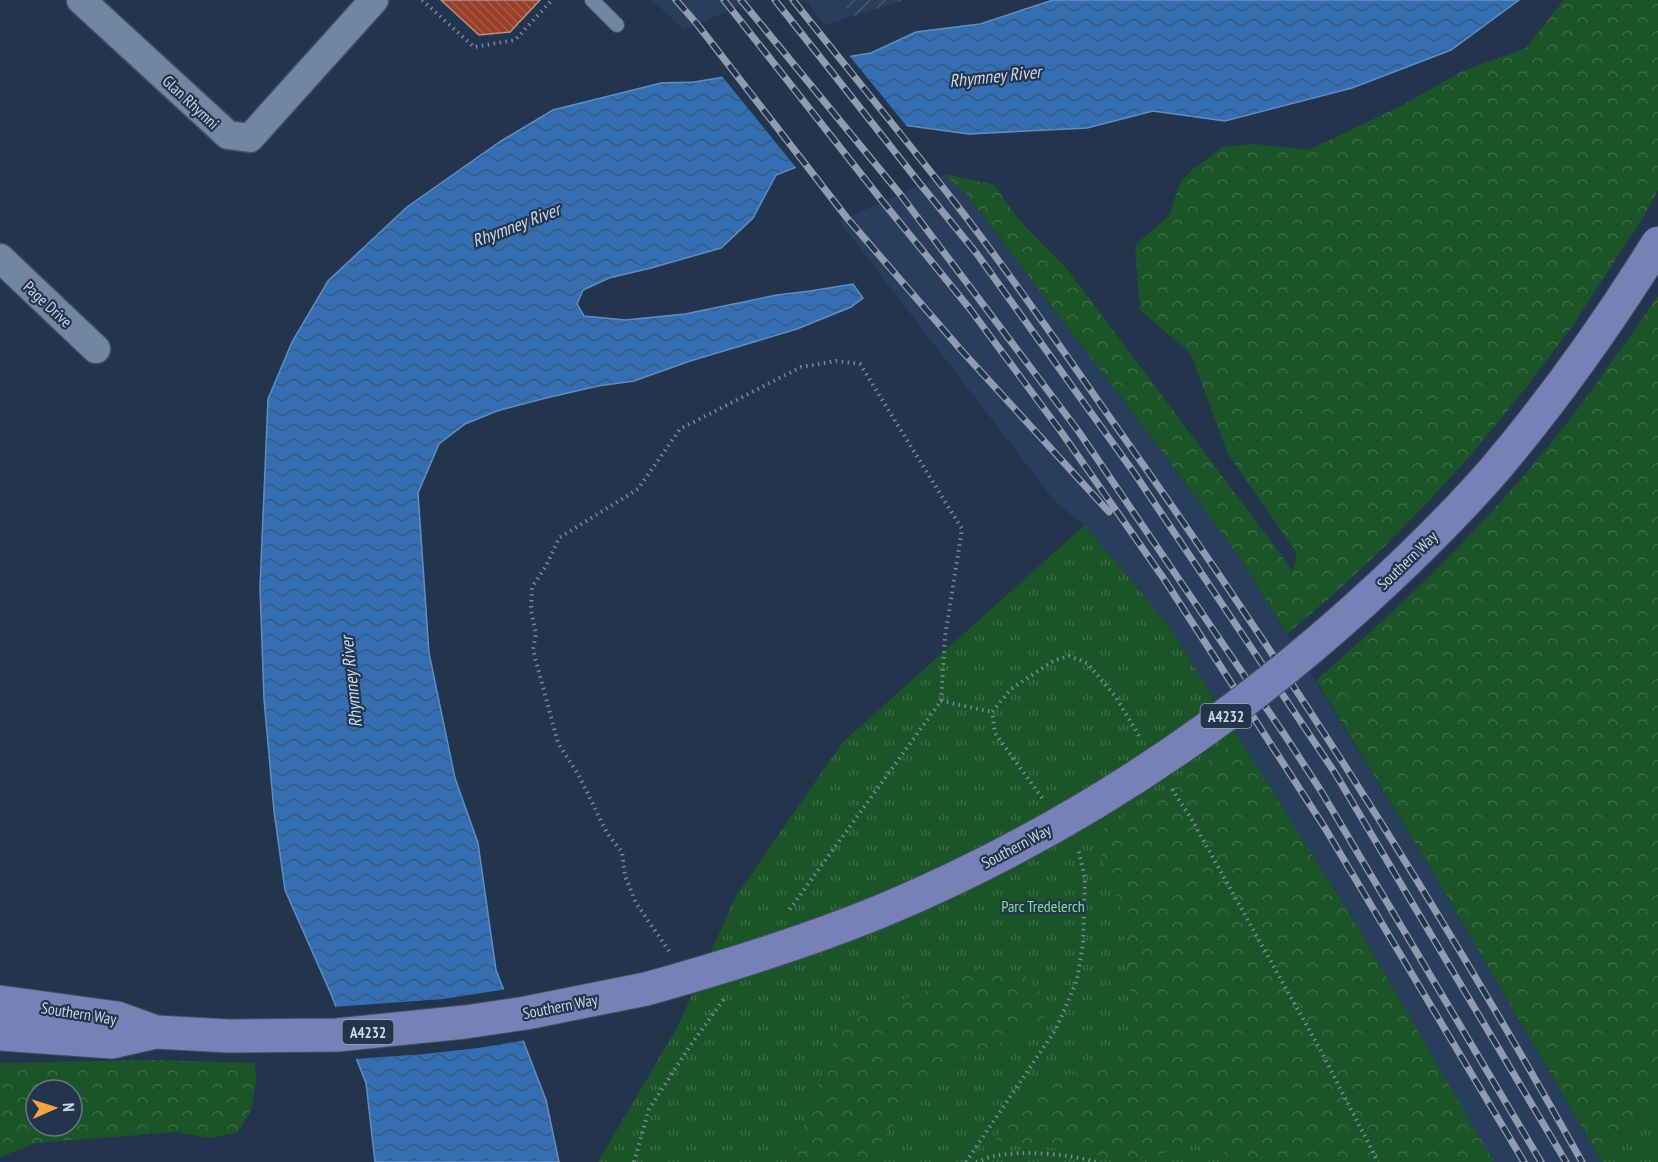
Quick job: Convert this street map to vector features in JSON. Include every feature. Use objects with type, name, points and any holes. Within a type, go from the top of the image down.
[{"type":"main road","name":"Southern Way","points":[[0,1034],[112,1042],[156,1032],[229,1036],[337,1035],[465,1022],[526,1013],[646,989],[771,952],[879,912],[991,860],[1136,778],[1211,727],[1321,640],[1407,562],[1492,471],[1530,426],[1604,327],[1658,243]]},
{"type":"main road","name":"Southern Way","points":[[0,1002],[117,1018],[156,1032]]},
{"type":"street","name":"Glan Rhymni","points":[[81,0],[228,135],[250,138],[374,0]]},
{"type":"street","name":"Page Drive","points":[[0,258],[96,349]]},
{"type":"lane","points":[[592,0],[617,25]]},
{"type":"path","points":[[422,0],[474,47],[515,40],[552,0]]},
{"type":"path","points":[[671,954],[636,903],[625,876],[622,852],[608,833],[578,774],[558,743],[532,650],[536,634],[531,610],[532,587],[546,566],[559,538],[638,489],[680,429],[801,367],[836,361],[860,364],[962,530],[945,637],[941,702],[992,712]]},
{"type":"path","points":[[1043,800],[995,733],[992,712],[1011,689],[1053,662],[1069,656],[1086,663],[1114,696],[1144,744]]},
{"type":"path","points":[[1168,782],[1192,820],[1322,1053],[1378,1162]]},
{"type":"path","points":[[966,1162],[1056,1029],[1077,980],[1083,944],[1085,889],[1085,878],[1078,848]]},
{"type":"path","points":[[716,992],[724,998]]},
{"type":"path","points":[[976,1162],[995,1156],[1019,1153],[1044,1154],[1096,1162]]},
{"type":"shaded area","points":[[652,0],[754,0],[684,30]]},
{"type":"shaded area","points":[[805,0],[840,0],[853,16],[825,25]]},
{"type":"shaded area","points":[[840,0],[904,0],[853,16]]},
{"type":"shaded area","points":[[946,174],[955,186],[964,191],[1149,434],[1240,558],[1441,886],[1602,1162],[1494,1162],[1355,923],[1168,625],[1085,525],[1057,504],[839,221]]},
{"type":"green space","points":[[1564,0],[1658,0],[1658,190],[1642,219],[1571,328],[1470,456],[1382,549],[1287,634],[1240,558],[1149,434],[964,191],[955,186],[946,174],[994,185],[1020,221],[1068,270],[1293,571],[1297,553],[1228,454],[1191,354],[1140,310],[1135,245],[1169,216],[1180,183],[1192,170],[1223,147],[1255,144],[1309,150],[1403,105],[1461,72],[1526,48]]},
{"type":"green space","points":[[1658,296],[1658,1097],[1598,1155],[1441,886],[1316,680],[1417,588],[1512,489],[1570,419]]},
{"type":"green space","name":"Parc Tredelerch","points":[[1085,525],[1168,625],[1355,923],[1494,1162],[598,1162],[678,1026],[736,896],[843,742]]},
{"type":"green space","points":[[1240,740],[1355,923],[1494,1162],[1229,1162],[1230,1159],[1218,1147],[1191,1144],[1141,1162],[1125,1162],[1090,1153],[1047,1147],[1006,1145],[996,1138],[1024,1090],[1059,1077],[1114,1065],[1136,1031],[1119,900],[1094,834],[1138,808]]},
{"type":"green space","points":[[980,969],[1022,973],[1044,997],[1044,1018],[1013,1039],[971,1054],[916,1094],[881,1141],[873,1162],[791,1162],[840,1024]]},
{"type":"green space","points":[[156,1060],[255,1063],[256,1082],[251,1110],[238,1132],[211,1138],[176,1132],[36,1143],[0,1157],[0,1063]]},
{"type":"green space","points":[[1658,1097],[1658,1162],[1602,1162],[1598,1155]]},
{"type":"water","name":"Rhymney River","points":[[1053,0],[1519,0],[1451,50],[1352,88],[1225,121],[1153,111],[1087,128],[969,134],[903,125],[776,175],[753,218],[721,248],[609,278],[583,290],[577,304],[584,316],[625,320],[685,314],[777,295],[853,284],[863,298],[851,307],[797,329],[690,361],[634,381],[598,386],[497,411],[465,424],[439,444],[418,493],[429,653],[455,778],[478,843],[496,970],[546,1100],[559,1162],[375,1162],[366,1083],[331,994],[285,890],[274,811],[264,699],[260,587],[268,399],[292,342],[328,281],[407,207],[501,141],[553,110],[661,83],[694,82],[871,53],[916,32],[980,24]]},
{"type":"pier","points":[[848,54],[909,129],[904,128],[798,170],[721,75]]},
{"type":"pier","points":[[507,989],[526,1040],[424,1054],[354,1059],[333,1007],[444,999]]},
{"type":"building","points":[[441,0],[540,0],[510,32],[479,35]]},
{"type":"railway","points":[[676,0],[847,218],[961,350],[1109,512]]},
{"type":"railway","points":[[724,0],[970,309],[1062,433],[1164,579],[1325,828],[1524,1162]]},
{"type":"railway","points":[[741,0],[900,194],[1079,432],[1321,791],[1541,1162]]},
{"type":"railway","points":[[775,0],[977,254],[1135,474],[1335,773],[1566,1162]]},
{"type":"railway","points":[[793,0],[997,258],[1238,602],[1416,879],[1473,972],[1582,1162]]}]
